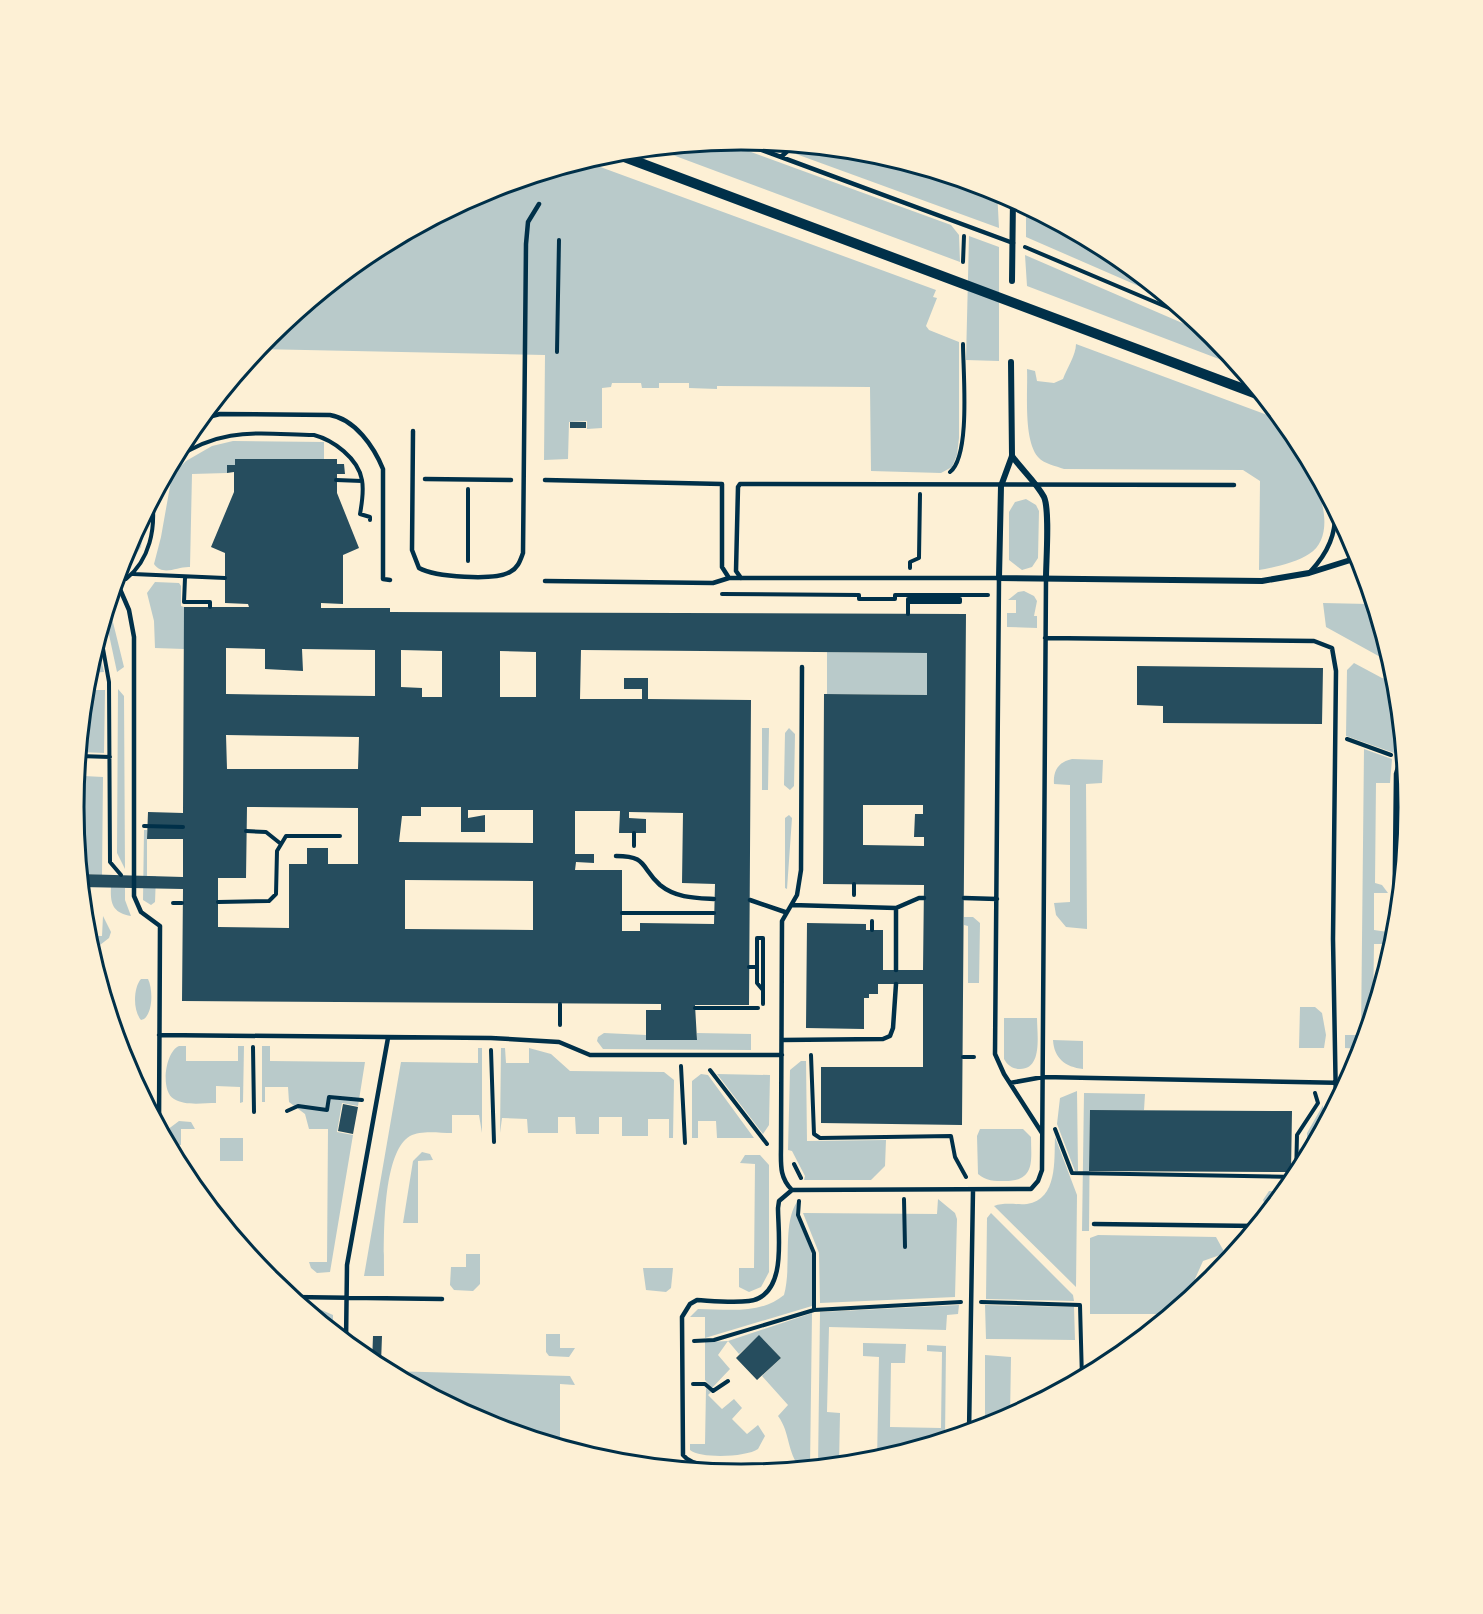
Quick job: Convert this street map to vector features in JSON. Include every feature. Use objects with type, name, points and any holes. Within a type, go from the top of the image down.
[{"type":"street","points":[[630,159],[1251,392]]},
{"type":"street","points":[[1011,281],[1013,209]]},
{"type":"street","points":[[1011,362],[1012,456],[1001,486],[999,578],[1262,581],[1309,573],[1351,561]]},
{"type":"street","points":[[1012,456],[1024,474],[1036,484],[1046,502],[1046,578]]},
{"type":"lane","points":[[763,150],[1013,243]]},
{"type":"lane","points":[[781,157],[787,151]]},
{"type":"lane","points":[[413,431],[412,550],[419,568],[439,575],[498,576],[509,573],[519,564],[523,553],[526,244],[528,222],[539,204]]},
{"type":"lane","points":[[214,416],[338,416],[353,426],[378,456],[384,479],[383,579],[390,580]]},
{"type":"lane","points":[[384,479],[390,479]]},
{"type":"lane","points":[[425,479],[511,480]]},
{"type":"lane","points":[[545,480],[722,484],[722,567],[729,578]]},
{"type":"lane","points":[[743,579],[736,572],[738,487],[740,484],[1234,485]]},
{"type":"lane","points":[[1309,573],[1319,562],[1332,539],[1334,522]]},
{"type":"lane","points":[[544,581],[713,583],[729,578],[999,578],[995,1054],[1010,1083],[1042,1133]]},
{"type":"lane","points":[[692,1462],[686,1459],[681,1450],[682,1317],[690,1304],[698,1300],[750,1301],[761,1297],[773,1283],[778,1258],[779,1201],[792,1190],[1031,1189],[1038,1181],[1042,1170],[1046,578]]},
{"type":"lane","points":[[121,591],[129,610],[134,637],[136,904],[141,912],[160,926],[159,1111]]},
{"type":"lane","points":[[1010,1083],[1043,1077],[1337,1083],[1333,939],[1336,660],[1332,648],[1324,643],[1045,638]]},
{"type":"lane","points":[[792,1190],[781,1174],[782,927],[785,912],[792,905],[799,886],[801,870],[802,667]]},
{"type":"lane","points":[[1395,878],[1396,774],[1398,771]]},
{"type":"lane","points":[[616,856],[634,856],[642,860],[660,884],[675,894],[686,898],[714,899]]},
{"type":"lane","points":[[792,905],[896,908],[924,898]]},
{"type":"lane","points":[[964,898],[997,899]]},
{"type":"lane","points":[[750,900],[785,912]]},
{"type":"lane","points":[[896,908],[896,970]]},
{"type":"lane","points":[[782,1040],[884,1039],[890,1036],[893,1028],[896,984]]},
{"type":"lane","points":[[159,1035],[491,1038],[559,1042],[590,1055],[782,1055]]},
{"type":"lane","points":[[346,1333],[347,1265],[388,1038]]},
{"type":"lane","points":[[969,1424],[973,1190]]},
{"type":"lane","points":[[1094,1224],[1248,1226]]},
{"type":"lane","points":[[304,1297],[442,1299]]},
{"type":"path","points":[[963,262],[964,224]]},
{"type":"path","points":[[557,352],[559,240]]},
{"type":"path","points":[[1013,243],[1170,308]]},
{"type":"path","points":[[948,474],[958,462],[962,445],[963,344]]},
{"type":"path","points":[[189,452],[218,436],[238,434],[314,435],[325,438],[345,453],[360,473],[362,481],[360,514],[370,517],[370,527]]},
{"type":"path","points":[[468,479],[468,561]]},
{"type":"path","points":[[336,480],[362,481]]},
{"type":"path","points":[[908,614],[910,562],[919,558],[922,486]]},
{"type":"path","points":[[126,577],[132,574],[146,553],[152,535],[152,516]]},
{"type":"path","points":[[132,574],[225,578]]},
{"type":"path","points":[[184,578],[184,602],[210,602],[210,607]]},
{"type":"path","points":[[719,594],[859,595],[859,599],[895,599],[895,595],[909,598],[960,602],[960,599],[909,598]]},
{"type":"path","points":[[909,598],[998,596]]},
{"type":"path","points":[[103,650],[109,682],[110,862]]},
{"type":"path","points":[[1335,735],[1397,757]]},
{"type":"path","points":[[86,756],[110,757]]},
{"type":"path","points":[[134,826],[183,827]]},
{"type":"path","points":[[246,831],[266,832],[281,844]]},
{"type":"path","points":[[634,833],[634,840]]},
{"type":"path","points":[[218,902],[268,901],[276,894],[277,850],[286,836],[340,836]]},
{"type":"path","points":[[854,884],[854,895]]},
{"type":"path","points":[[173,903],[183,903]]},
{"type":"path","points":[[622,913],[714,913]]},
{"type":"path","points":[[872,921],[872,930]]},
{"type":"path","points":[[695,1008],[760,1006],[763,990],[764,938],[757,938],[757,983],[763,990]]},
{"type":"path","points":[[749,967],[757,968]]},
{"type":"path","points":[[560,1004],[560,1025]]},
{"type":"path","points":[[491,1038],[494,1142]]},
{"type":"path","points":[[681,1055],[684,1143]]},
{"type":"path","points":[[811,1055],[814,1134],[820,1138],[951,1136],[956,1157],[973,1190]]},
{"type":"path","points":[[963,1057],[974,1057]]},
{"type":"path","points":[[710,1070],[767,1144]]},
{"type":"path","points":[[254,1073],[254,1112]]},
{"type":"path","points":[[1296,1159],[1297,1135],[1318,1103],[1315,1093]]},
{"type":"path","points":[[287,1111],[298,1106],[327,1110],[329,1096],[362,1100]]},
{"type":"path","points":[[1042,1112],[1054,1127],[1072,1173],[1285,1177]]},
{"type":"path","points":[[799,1190],[798,1215],[814,1253],[814,1310]]},
{"type":"path","points":[[904,1214],[905,1247]]},
{"type":"path","points":[[682,1341],[714,1340],[814,1310],[970,1302],[1080,1305],[1082,1369]]},
{"type":"path","points":[[682,1384],[705,1384],[713,1391],[728,1381]]},
{"type":"shaded area","points":[[746,150],[951,225],[959,235],[960,262],[669,154]]},
{"type":"shaded area","points":[[798,152],[827,155],[870,162],[953,184],[998,202],[999,228],[796,154]]},
{"type":"shaded area","points":[[597,166],[936,290],[933,297],[937,298],[926,326],[929,330],[959,342],[957,455],[952,467],[941,473],[871,471],[870,387],[717,386],[717,389],[689,388],[689,383],[659,383],[659,388],[642,388],[641,383],[612,383],[611,387],[602,388],[602,428],[587,429],[587,421],[569,422],[568,459],[544,460],[545,355],[270,349],[341,285],[376,260],[413,238],[451,217],[530,184]]},
{"type":"shaded area","points":[[1026,214],[1107,260],[1148,290],[1026,237]]},
{"type":"shaded area","points":[[969,236],[999,247],[999,361],[966,360]]},
{"type":"shaded area","points":[[1025,255],[1189,326],[1224,361],[1027,286]]},
{"type":"shaded area","points":[[1076,344],[1269,416],[1319,494],[1324,511],[1324,531],[1316,548],[1298,560],[1259,570],[1260,481],[1243,470],[1064,469],[1038,457],[1033,449],[1028,427],[1027,369],[1035,371],[1037,381],[1054,383],[1063,379]]},
{"type":"shaded area","points":[[233,441],[324,442],[324,459],[235,459],[235,465],[227,473],[192,474],[190,567],[162,570],[154,564],[171,480],[186,461],[212,446]]},
{"type":"shaded area","points":[[1026,499],[1036,505],[1039,511],[1038,558],[1032,567],[1022,570],[1009,560],[1009,512],[1015,502]]},
{"type":"shaded area","points":[[143,536],[141,547],[132,560]]},
{"type":"shaded area","points":[[155,582],[179,583],[181,586],[181,606],[184,607],[184,649],[155,648],[154,621],[147,593]]},
{"type":"shaded area","points":[[1024,591],[1034,596],[1037,601],[1034,616],[1037,616],[1037,628],[1007,627],[1007,613],[1016,613],[1016,600],[1008,600],[1018,592]]},
{"type":"shaded area","points":[[1323,603],[1367,604],[1381,658],[1326,627]]},
{"type":"shaded area","points":[[112,618],[124,667],[117,672],[108,630]]},
{"type":"shaded area","points":[[827,652],[927,653],[927,695],[827,694]]},
{"type":"shaded area","points":[[101,660],[104,672],[98,672]]},
{"type":"shaded area","points":[[1354,663],[1386,679],[1397,754],[1346,736],[1347,670]]},
{"type":"shaded area","points":[[118,689],[124,696],[125,869],[117,853]]},
{"type":"shaded area","points":[[95,690],[105,690],[104,753],[86,752]]},
{"type":"shaded area","points":[[762,728],[769,728],[768,790],[762,790]]},
{"type":"shaded area","points":[[789,728],[795,734],[794,786],[790,790],[784,785],[785,733]]},
{"type":"shaded area","points":[[1364,749],[1392,759],[1390,783],[1376,783],[1375,883],[1382,885],[1388,893],[1374,893],[1374,930],[1387,932],[1384,944],[1374,944],[1373,988],[1361,1026]]},
{"type":"shaded area","points":[[1072,759],[1103,760],[1102,783],[1086,784],[1087,929],[1066,927],[1056,915],[1054,903],[1070,902],[1070,785],[1054,784],[1054,779],[1060,765]]},
{"type":"shaded area","points":[[85,776],[103,777],[102,875],[88,874],[85,850]]},
{"type":"shaded area","points":[[789,815],[792,818],[787,889],[785,888],[785,818]]},
{"type":"shaded area","points":[[144,830],[147,830],[147,876],[156,876],[155,902],[151,905],[143,900]]},
{"type":"shaded area","points":[[111,887],[125,888],[125,900],[131,916],[116,910],[112,903]]},
{"type":"shaded area","points":[[103,916],[111,932],[109,938],[99,946],[97,936],[102,936]]},
{"type":"shaded area","points":[[964,917],[973,917],[980,923],[979,983],[968,983],[968,926],[964,925]]},
{"type":"shaded area","points":[[141,979],[148,979],[150,983],[151,1006],[147,1016],[141,1020],[136,1011],[135,1000],[136,988]]},
{"type":"shaded area","points":[[1300,1007],[1315,1007],[1322,1013],[1326,1035],[1324,1048],[1299,1048]]},
{"type":"shaded area","points":[[1004,1018],[1037,1018],[1037,1050],[1032,1063],[1027,1067],[1013,1068],[1004,1059]]},
{"type":"shaded area","points":[[604,1033],[646,1035],[647,1040],[697,1040],[697,1033],[751,1034],[751,1050],[603,1049],[597,1041],[598,1037]]},
{"type":"shaded area","points":[[1345,1035],[1358,1035],[1353,1048],[1345,1048]]},
{"type":"shaded area","points":[[1053,1040],[1083,1041],[1083,1069],[1066,1064],[1058,1057]]},
{"type":"shaded area","points":[[179,1046],[186,1046],[186,1061],[238,1061],[238,1046],[244,1046],[243,1102],[240,1103],[240,1087],[216,1086],[216,1103],[189,1103],[174,1099],[167,1088],[166,1072],[170,1056]]},
{"type":"shaded area","points":[[262,1046],[270,1046],[270,1061],[365,1062],[358,1106],[342,1103],[337,1132],[353,1135],[330,1272],[317,1273],[311,1268],[309,1262],[327,1262],[328,1129],[309,1129],[305,1114],[289,1102],[288,1087],[265,1087],[265,1102],[262,1102]]},
{"type":"shaded area","points":[[478,1048],[482,1048],[482,1133],[479,1115],[452,1115],[452,1133],[414,1134],[401,1146],[389,1179],[386,1200],[384,1276],[364,1276],[401,1062],[478,1063]]},
{"type":"shaded area","points":[[501,1048],[505,1048],[506,1063],[529,1063],[529,1048],[551,1054],[570,1071],[664,1072],[674,1080],[673,1138],[669,1138],[669,1119],[648,1119],[648,1136],[622,1136],[622,1117],[599,1117],[599,1134],[576,1134],[575,1117],[558,1117],[558,1133],[528,1133],[527,1119],[502,1118],[500,1133]]},
{"type":"shaded area","points":[[801,1061],[806,1061],[807,1141],[886,1140],[885,1166],[871,1180],[804,1180],[805,1176],[792,1151],[788,1150],[790,1070]]},
{"type":"shaded area","points":[[701,1074],[708,1075],[754,1138],[717,1138],[716,1121],[698,1121],[698,1138],[692,1138],[692,1081]]},
{"type":"shaded area","points":[[717,1074],[770,1075],[769,1125],[763,1134]]},
{"type":"shaded area","points":[[1077,1091],[1078,1171],[1075,1171],[1057,1124],[1060,1098]]},
{"type":"shaded area","points":[[1084,1093],[1145,1094],[1144,1110],[1090,1110],[1089,1231],[1082,1231]]},
{"type":"shaded area","points":[[1323,1105],[1323,1113],[1307,1142],[1307,1133]]},
{"type":"shaded area","points":[[179,1121],[191,1122],[195,1129],[181,1129],[181,1145],[178,1145],[168,1129]]},
{"type":"shaded area","points":[[980,1129],[1023,1129],[1031,1137],[1031,1161],[1027,1173],[1015,1180],[1005,1181],[990,1180],[978,1174],[977,1136]]},
{"type":"shaded area","points":[[1055,1137],[1077,1195],[1076,1287],[994,1206],[1027,1204],[1037,1201],[1044,1195],[1049,1187],[1054,1167]]},
{"type":"shaded area","points":[[220,1138],[243,1138],[243,1161],[220,1161]]},
{"type":"shaded area","points":[[422,1152],[430,1154],[433,1160],[418,1161],[418,1223],[403,1223],[413,1161]]},
{"type":"shaded area","points":[[745,1155],[760,1155],[769,1165],[769,1272],[761,1287],[749,1292],[739,1287],[739,1268],[754,1268],[755,1164],[740,1163]]},
{"type":"shaded area","points":[[1269,1191],[1274,1191],[1265,1204],[1263,1200]]},
{"type":"shaded area","points":[[938,1199],[955,1213],[957,1219],[955,1297],[820,1303],[819,1253],[803,1213],[937,1214]]},
{"type":"shaded area","points":[[797,1202],[796,1214],[812,1253],[812,1306],[705,1338],[705,1317],[690,1317],[698,1309],[754,1308],[765,1306],[784,1295],[788,1234],[792,1211]]},
{"type":"shaded area","points":[[991,1213],[1073,1295],[1074,1301],[986,1299],[987,1218]]},
{"type":"shaded area","points":[[1098,1235],[1216,1237],[1225,1253],[1203,1261],[1196,1282],[1160,1314],[1090,1314],[1090,1238]]},
{"type":"shaded area","points":[[466,1254],[480,1254],[480,1284],[473,1291],[454,1290],[450,1285],[451,1267],[466,1267]]},
{"type":"shaded area","points":[[643,1268],[673,1268],[671,1288],[666,1292],[646,1290]]},
{"type":"shaded area","points":[[959,1305],[958,1314],[947,1315],[946,1330],[829,1327],[827,1412],[840,1413],[839,1457],[818,1460],[820,1312]]},
{"type":"shaded area","points":[[985,1305],[1074,1307],[1075,1340],[986,1339]]},
{"type":"shaded area","points":[[316,1308],[317,1308],[333,1315],[333,1322]]},
{"type":"shaded area","points":[[812,1313],[810,1461],[796,1462],[778,1416],[788,1405],[762,1376],[781,1358],[759,1336],[739,1354],[728,1341]]},
{"type":"shaded area","points":[[546,1334],[560,1334],[560,1348],[575,1348],[569,1357],[549,1356],[546,1352]]},
{"type":"shaded area","points":[[728,1341],[718,1355],[730,1369],[712,1388],[705,1380],[705,1342]]},
{"type":"shaded area","points":[[863,1343],[906,1344],[905,1363],[891,1363],[890,1427],[941,1428],[942,1352],[927,1351],[927,1345],[946,1346],[945,1432],[877,1450],[879,1357],[863,1356]]},
{"type":"shaded area","points":[[985,1355],[1011,1357],[1010,1407],[985,1417]]},
{"type":"shaded area","points":[[405,1372],[570,1376],[575,1385],[560,1384],[560,1439],[490,1414],[451,1397]]},
{"type":"shaded area","points":[[706,1388],[711,1392],[708,1395],[722,1409],[734,1399],[742,1408],[732,1419],[747,1434],[758,1425],[765,1436],[758,1449],[744,1454],[724,1456],[704,1455],[690,1450],[690,1444],[705,1444]]},
{"type":"building","points":[[570,422],[586,422],[586,428],[570,428]]},
{"type":"building","points":[[235,459],[337,459],[337,464],[344,464],[345,474],[337,474],[337,493],[359,548],[343,555],[343,604],[321,603],[321,608],[390,608],[390,612],[966,614],[962,1125],[821,1123],[821,1067],[923,1067],[923,984],[878,984],[878,994],[869,994],[869,998],[864,998],[864,1029],[806,1028],[807,923],[866,924],[866,930],[883,930],[883,970],[923,970],[924,885],[823,884],[824,694],[927,695],[927,653],[581,650],[580,699],[642,699],[642,689],[624,689],[624,678],[648,678],[648,699],[751,700],[749,1005],[695,1005],[697,1040],[646,1040],[646,1010],[661,1010],[661,1004],[182,1001],[183,889],[89,887],[88,874],[183,877],[183,839],[147,839],[148,812],[183,813],[184,607],[249,607],[248,604],[225,603],[225,553],[211,547],[234,492],[234,472],[227,473],[227,465],[235,465]],"holes":[[[226,648],[265,649],[265,669],[303,671],[302,649],[375,650],[375,696],[226,694]],[[401,650],[442,651],[442,697],[422,697],[422,688],[401,687]],[[500,651],[536,652],[536,697],[500,697]],[[226,735],[359,737],[358,769],[227,769]],[[863,805],[923,805],[923,814],[915,814],[914,837],[924,837],[924,846],[863,845]],[[247,807],[358,808],[358,864],[328,864],[328,848],[307,848],[307,864],[289,864],[289,928],[218,927],[218,878],[246,878]],[[421,807],[461,807],[461,832],[485,832],[485,815],[468,818],[468,810],[533,810],[533,843],[399,842],[402,816],[421,816]],[[575,811],[620,811],[619,833],[646,833],[646,819],[629,818],[629,812],[683,813],[682,883],[715,884],[714,924],[640,923],[640,931],[622,931],[622,870],[575,870],[576,862],[594,863],[594,854],[575,854]],[[405,880],[533,881],[533,930],[405,929]]]},
{"type":"building","points":[[1137,666],[1323,668],[1322,724],[1163,723],[1163,706],[1137,705]]},
{"type":"building","points":[[343,1104],[358,1107],[353,1134],[338,1131]]},
{"type":"building","points":[[1090,1110],[1292,1111],[1291,1167],[1288,1172],[1089,1171]]},
{"type":"building","points":[[759,1335],[781,1358],[757,1380],[736,1358]]},
{"type":"building","points":[[373,1336],[382,1336],[381,1357],[372,1351]]}]
